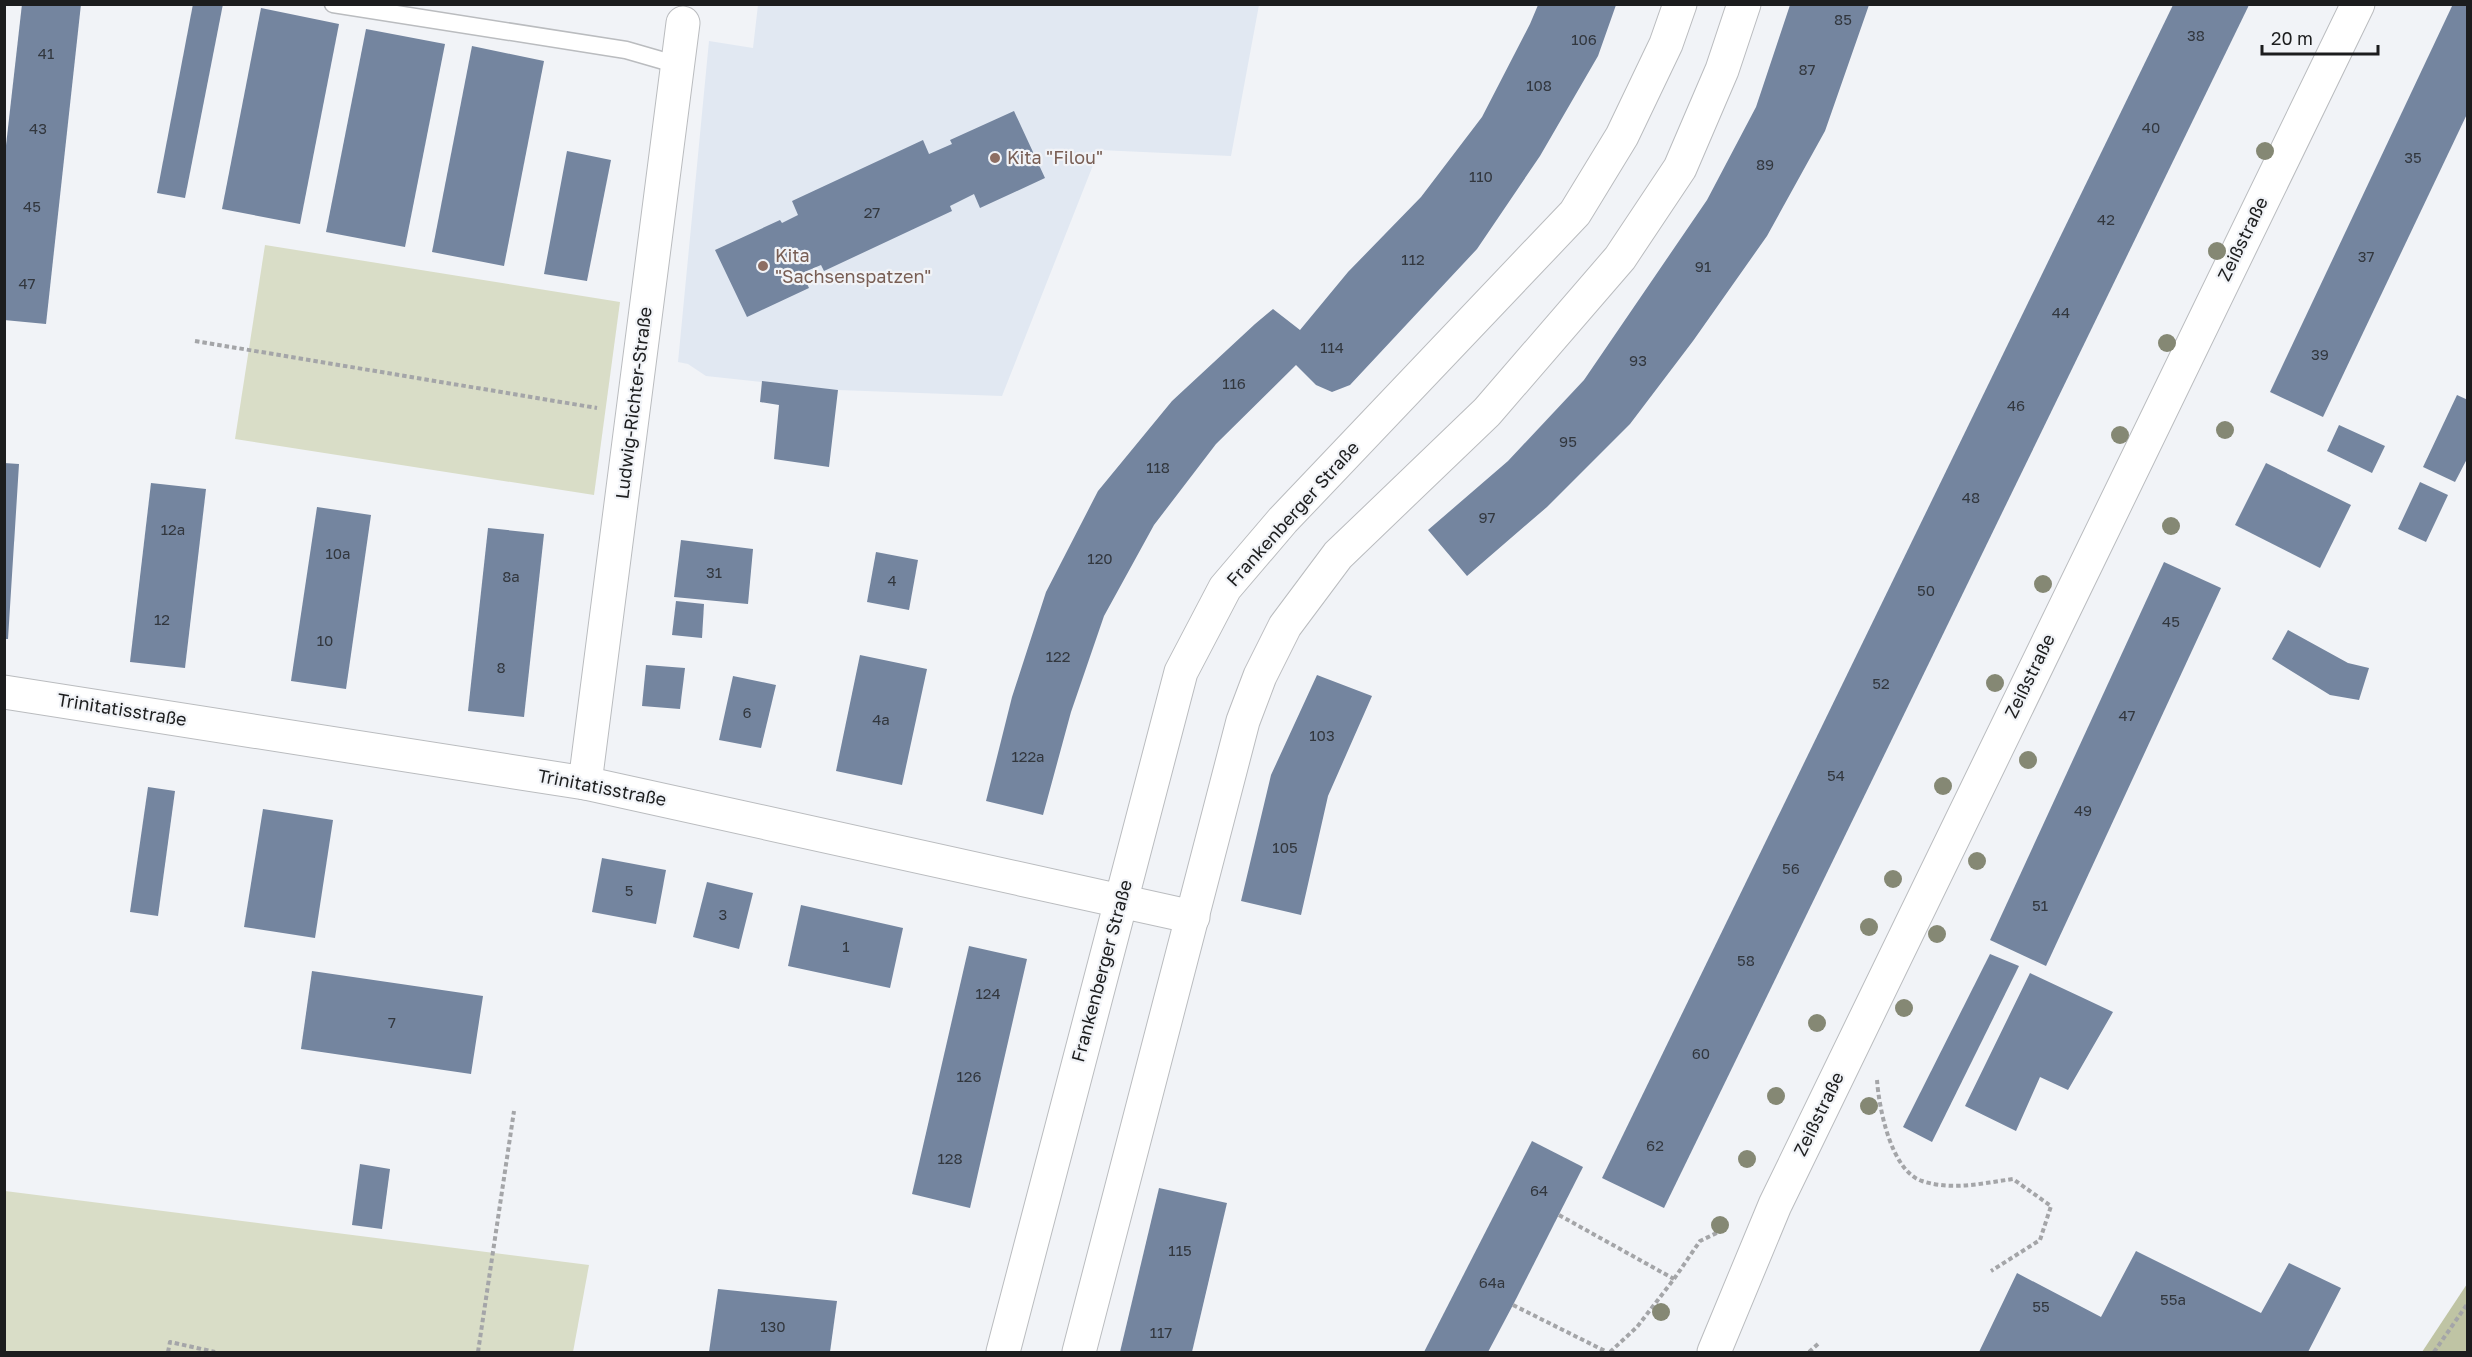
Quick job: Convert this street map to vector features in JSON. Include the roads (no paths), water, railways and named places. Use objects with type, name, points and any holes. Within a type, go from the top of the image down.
[{"type":"street","name":"Frankenberger Straße","points":[[1003,1353],[1181,672],[1225,588],[1283,520],[1575,213],[1622,136],[1666,44],[1680,4]]},
{"type":"street","points":[[1079,1353],[1243,721],[1260,676],[1285,626],[1338,555],[1487,412],[1620,258],[1680,168],[1722,70],[1744,4]]},
{"type":"street","name":"Zeißstraße","points":[[1714,1352],[1775,1205],[2358,4]]},
{"type":"street","name":"Ludwig-Richter-Straße","points":[[585,783],[683,23]]},
{"type":"street","name":"Trinitatisstraße","points":[[4,692],[585,783],[1193,917]]},
{"type":"lane","points":[[333,4],[626,50],[678,65]]},
{"type":"place","name":"Kita \"Filou\"","points":[[995,158]]},
{"type":"place","name":"Kita \"Sachsenspatzen\"","points":[[763,266]]}]
